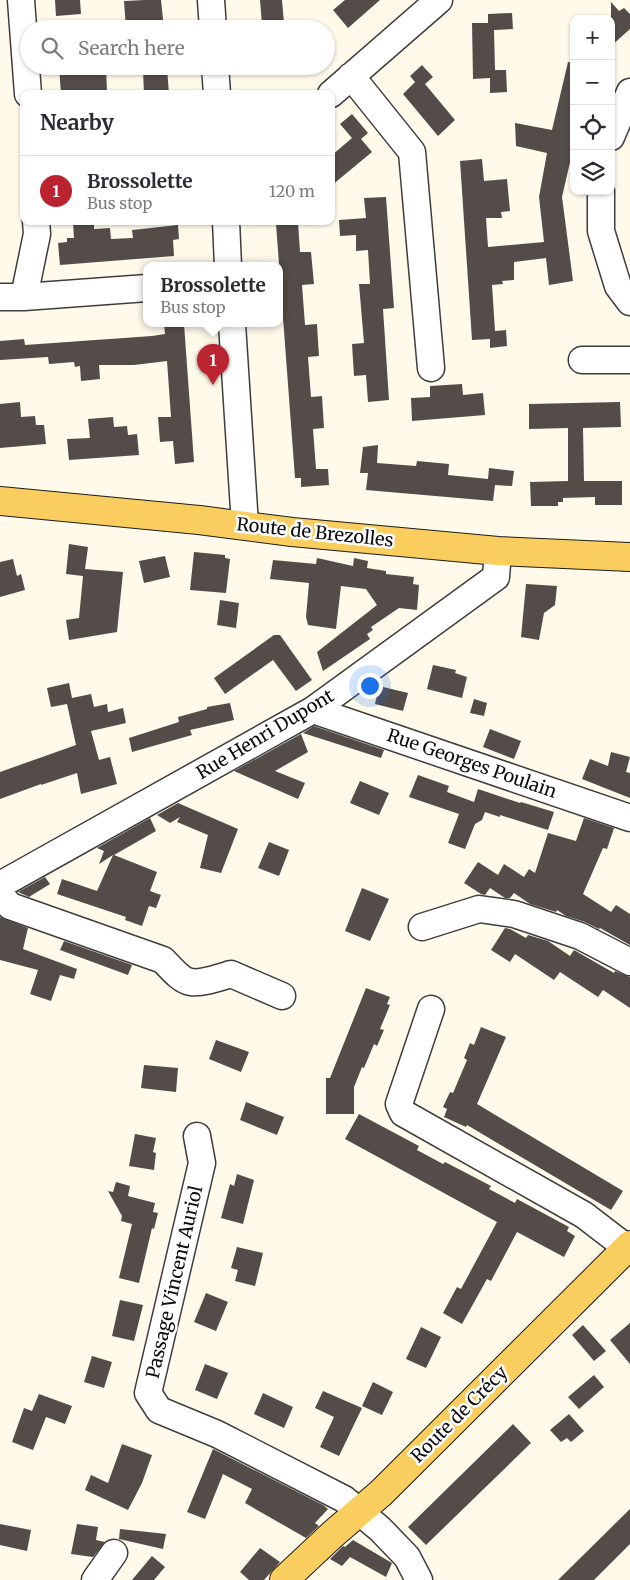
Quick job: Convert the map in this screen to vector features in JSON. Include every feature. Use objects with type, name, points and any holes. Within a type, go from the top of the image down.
[{"type":"main road","name":"Route de Brezolles","points":[[0,501],[246,525],[292,532],[498,551],[630,557]]},
{"type":"main road","name":"Route de Crécy","points":[[284,1580],[359,1512],[628,1246]]},
{"type":"street","points":[[21,0],[22,20]]},
{"type":"street","points":[[211,0],[212,20]]},
{"type":"street","points":[[335,90],[439,0]]},
{"type":"street","points":[[27,75],[28,90]]},
{"type":"street","points":[[216,75],[217,90]]},
{"type":"street","points":[[351,76],[412,152],[431,368]]},
{"type":"street","points":[[615,128],[630,92]]},
{"type":"street","points":[[602,195],[601,230],[618,286],[630,302]]},
{"type":"street","points":[[36,225],[37,234],[12,297],[143,288]]},
{"type":"street","points":[[226,225],[228,262]]},
{"type":"street","points":[[232,327],[246,525]]},
{"type":"street","points":[[582,360],[630,360]]},
{"type":"street","name":"Rue Henri Dupont","points":[[0,885],[313,710],[496,577],[498,551]]},
{"type":"street","name":"Rue Georges Poulain","points":[[313,710],[630,818]]},
{"type":"street","points":[[0,894],[10,906],[163,960],[179,975],[191,982],[231,974],[282,996]]},
{"type":"street","points":[[422,927],[479,909],[505,913],[580,936],[630,962]]},
{"type":"street","points":[[430,1009],[399,1104],[402,1113],[584,1215],[628,1246]]},
{"type":"street","name":"Passage Vincent Auriol","points":[[197,1136],[202,1163],[148,1393],[159,1410],[217,1434],[344,1499],[380,1529],[407,1557],[419,1580]]},
{"type":"street","points":[[95,1580],[114,1553]]},
{"type":"building","points":[[55,0],[80,0],[81,14],[56,16]]},
{"type":"building","points":[[161,0],[163,20],[125,20],[124,1]]},
{"type":"building","points":[[260,0],[282,0],[284,20],[262,20]]},
{"type":"building","points":[[345,0],[380,0],[348,28],[333,10]]},
{"type":"building","points":[[611,2],[619,11],[624,8],[630,14],[630,29],[615,42],[615,15],[611,15]]},
{"type":"building","points":[[512,13],[513,29],[494,30],[495,70],[506,70],[507,92],[490,93],[490,78],[473,79],[472,23],[488,23],[488,14]]},
{"type":"building","points":[[568,62],[570,62],[570,162],[562,197],[573,281],[549,285],[546,258],[514,262],[514,280],[502,281],[503,284],[492,285],[495,331],[506,330],[507,346],[490,348],[490,339],[472,340],[460,161],[482,159],[484,181],[507,179],[510,211],[501,212],[502,218],[486,218],[488,247],[544,242],[539,197],[547,153],[516,146],[515,123],[552,130]]},
{"type":"building","points":[[422,65],[433,77],[425,84],[455,120],[438,136],[403,94],[415,82],[410,76]]},
{"type":"building","points":[[60,75],[106,75],[107,90],[61,90]]},
{"type":"building","points":[[143,75],[168,75],[169,90],[144,90]]},
{"type":"building","points":[[352,114],[368,133],[361,139],[372,152],[335,183],[335,153],[352,138],[340,124]]},
{"type":"building","points":[[386,197],[394,308],[383,309],[389,400],[368,402],[366,375],[354,376],[352,344],[364,343],[359,284],[370,284],[368,250],[356,251],[356,235],[340,236],[339,220],[366,218],[364,198]]},
{"type":"building","points":[[73,225],[94,225],[94,229],[110,228],[111,239],[133,238],[132,230],[178,225],[179,239],[173,240],[174,256],[60,265],[58,243],[67,242],[67,238],[74,238]]},
{"type":"building","points":[[276,225],[298,225],[300,252],[311,252],[314,284],[302,285],[305,325],[317,324],[319,356],[308,357],[311,397],[322,396],[324,428],[313,429],[316,469],[328,469],[329,485],[301,487],[301,478],[295,478],[283,318],[283,262],[279,262]]},
{"type":"building","points":[[164,327],[184,327],[194,462],[175,464],[173,441],[160,442],[158,417],[171,417],[167,361],[134,365],[99,365],[100,379],[81,381],[80,366],[75,367],[74,362],[49,364],[48,357],[0,360],[0,341],[24,339],[25,345],[165,334]]},
{"type":"building","points":[[462,384],[463,395],[483,393],[485,415],[412,421],[411,398],[430,397],[430,386]]},
{"type":"building","points":[[20,402],[21,417],[35,416],[36,425],[44,425],[46,444],[0,448],[0,404]]},
{"type":"building","points":[[620,402],[621,427],[583,428],[584,481],[622,481],[622,505],[595,505],[595,497],[563,498],[563,502],[558,502],[558,506],[531,506],[530,482],[568,481],[568,428],[529,429],[529,404]]},
{"type":"building","points":[[113,417],[114,427],[127,426],[128,435],[137,434],[139,455],[69,460],[67,439],[90,438],[88,419]]},
{"type":"building","points":[[378,445],[377,463],[416,466],[417,461],[449,464],[448,475],[488,479],[489,468],[514,471],[512,486],[495,485],[493,501],[366,490],[368,473],[360,473],[363,447]]},
{"type":"building","points":[[69,544],[88,547],[85,569],[123,572],[117,632],[69,640],[66,620],[79,618],[83,576],[66,574]]},
{"type":"building","points":[[194,552],[225,555],[225,558],[230,559],[226,593],[190,590]]},
{"type":"building","points":[[165,556],[170,577],[144,583],[139,561]]},
{"type":"building","points":[[317,558],[353,566],[354,558],[368,561],[367,568],[386,571],[386,574],[414,577],[413,584],[419,585],[417,610],[399,608],[371,627],[373,630],[367,634],[370,639],[323,671],[317,652],[377,605],[366,589],[341,586],[336,629],[308,625],[306,617],[309,583],[270,579],[273,560],[316,564]]},
{"type":"building","points":[[13,559],[17,576],[21,574],[25,590],[0,597],[0,562]]},
{"type":"building","points":[[526,584],[557,586],[555,605],[544,613],[539,640],[521,637]]},
{"type":"building","points":[[220,600],[239,603],[236,628],[217,625]]},
{"type":"building","points":[[274,635],[280,635],[312,680],[296,691],[273,660],[225,694],[214,678]]},
{"type":"building","points":[[433,665],[456,670],[455,673],[467,677],[462,698],[427,689]]},
{"type":"building","points":[[69,683],[72,698],[91,694],[94,707],[107,704],[108,712],[123,708],[126,723],[91,731],[99,760],[110,757],[117,784],[81,794],[77,773],[0,799],[0,772],[76,745],[67,704],[51,707],[47,688]]},
{"type":"building","points":[[379,686],[408,693],[403,711],[375,704]]},
{"type":"building","points":[[474,699],[487,703],[484,716],[470,713]]},
{"type":"building","points":[[230,703],[234,720],[190,730],[192,735],[132,752],[129,738],[179,722],[178,717],[207,709],[207,707]]},
{"type":"building","points":[[314,726],[384,750],[381,758],[303,733]]},
{"type":"building","points":[[490,729],[521,741],[514,759],[483,747]]},
{"type":"building","points":[[301,734],[308,752],[275,771],[305,783],[298,799],[234,771]]},
{"type":"building","points":[[611,752],[630,757],[626,772],[630,773],[630,798],[582,779],[590,759],[608,766]]},
{"type":"building","points":[[418,775],[449,786],[447,792],[474,802],[478,789],[554,812],[548,830],[485,812],[482,820],[475,824],[465,849],[448,843],[459,814],[409,797]]},
{"type":"building","points":[[360,781],[389,793],[379,815],[350,803]]},
{"type":"building","points":[[178,803],[238,829],[221,873],[200,868],[208,835],[177,822],[180,817],[170,823],[157,815]]},
{"type":"building","points":[[150,818],[156,831],[114,855],[157,872],[150,891],[161,895],[156,908],[149,906],[142,926],[125,920],[126,917],[57,894],[62,879],[97,891],[113,855],[99,864],[104,851],[97,848]]},
{"type":"building","points":[[584,818],[614,828],[607,849],[603,848],[583,894],[611,912],[616,905],[630,914],[630,945],[600,928],[566,916],[557,910],[556,912],[530,904],[514,893],[510,898],[505,898],[490,888],[485,895],[464,883],[478,862],[498,875],[504,864],[524,877],[529,869],[535,873],[548,833],[576,841]]},
{"type":"building","points":[[269,842],[289,850],[279,876],[258,868]]},
{"type":"building","points":[[45,877],[50,884],[29,897],[18,892]]},
{"type":"building","points":[[362,888],[389,899],[370,941],[345,931]]},
{"type":"building","points":[[0,917],[28,928],[23,949],[77,969],[74,979],[60,975],[51,1001],[30,994],[38,970],[0,960]]},
{"type":"building","points":[[505,928],[526,938],[528,935],[548,941],[570,956],[574,950],[614,973],[615,971],[630,977],[630,1008],[603,990],[598,997],[560,972],[554,980],[515,954],[510,962],[491,950]]},
{"type":"building","points":[[64,941],[132,965],[128,975],[60,950]]},
{"type":"building","points":[[366,988],[390,997],[387,1004],[390,1005],[380,1029],[384,1030],[377,1046],[374,1044],[354,1087],[354,1114],[326,1114],[326,1078],[330,1078]]},
{"type":"building","points":[[481,1027],[506,1037],[477,1104],[623,1191],[611,1210],[467,1125],[466,1127],[444,1117],[447,1109],[443,1107],[450,1092],[453,1093],[467,1060],[464,1058],[470,1043],[474,1045]]},
{"type":"building","points":[[216,1040],[249,1052],[241,1072],[209,1059]]},
{"type":"building","points":[[144,1065],[178,1068],[176,1092],[141,1088]]},
{"type":"building","points":[[246,1102],[284,1117],[277,1135],[240,1120]]},
{"type":"building","points":[[359,1114],[419,1146],[417,1150],[491,1186],[489,1189],[515,1203],[517,1199],[569,1227],[567,1231],[575,1236],[564,1257],[517,1232],[491,1281],[487,1279],[462,1324],[443,1313],[457,1287],[461,1289],[497,1222],[345,1139]]},
{"type":"building","points":[[135,1134],[156,1138],[153,1152],[156,1153],[154,1170],[129,1166]]},
{"type":"building","points":[[237,1174],[254,1180],[243,1224],[221,1218],[230,1184],[234,1186]]},
{"type":"building","points":[[116,1182],[130,1186],[128,1196],[155,1203],[153,1212],[158,1213],[154,1229],[152,1228],[139,1283],[119,1278],[132,1224],[121,1221],[122,1216],[108,1191],[113,1192]]},
{"type":"building","points":[[237,1247],[263,1253],[255,1286],[235,1281],[238,1270],[231,1268]]},
{"type":"building","points":[[206,1293],[228,1302],[216,1331],[194,1322]]},
{"type":"building","points":[[120,1300],[143,1305],[134,1341],[112,1336]]},
{"type":"building","points":[[630,1323],[630,1364],[610,1340]]},
{"type":"building","points":[[583,1325],[606,1351],[594,1361],[572,1335]]},
{"type":"building","points":[[421,1327],[441,1337],[426,1368],[406,1359]]},
{"type":"building","points":[[92,1356],[112,1362],[104,1388],[84,1382]]},
{"type":"building","points":[[205,1364],[228,1373],[217,1399],[195,1390]]},
{"type":"building","points":[[594,1375],[604,1387],[579,1409],[568,1397]]},
{"type":"building","points":[[373,1382],[393,1392],[382,1415],[362,1406]]},
{"type":"building","points":[[323,1391],[362,1408],[339,1456],[320,1447],[334,1417],[315,1408]]},
{"type":"building","points":[[263,1393],[293,1407],[284,1428],[254,1414]]},
{"type":"building","points":[[39,1394],[72,1406],[65,1424],[46,1417],[33,1450],[12,1442],[24,1408],[32,1411]]},
{"type":"building","points":[[569,1414],[584,1431],[571,1442],[567,1438],[561,1442],[550,1430]]},
{"type":"building","points":[[513,1424],[531,1443],[426,1545],[408,1527]]},
{"type":"building","points":[[122,1444],[152,1455],[142,1483],[128,1510],[85,1490],[91,1475],[108,1483]]},
{"type":"building","points":[[213,1449],[323,1505],[328,1509],[315,1523],[319,1526],[306,1538],[245,1503],[252,1489],[223,1474],[205,1519],[187,1512]]},
{"type":"building","points":[[630,1509],[630,1544],[594,1580],[558,1580]]},
{"type":"building","points":[[0,1524],[31,1530],[27,1551],[0,1545]]},
{"type":"building","points":[[77,1524],[98,1527],[96,1540],[105,1542],[93,1557],[71,1554]]},
{"type":"building","points":[[120,1529],[166,1534],[163,1549],[119,1539]]},
{"type":"building","points":[[353,1540],[392,1563],[386,1577],[350,1557],[342,1566],[330,1559],[343,1546],[345,1547]]},
{"type":"building","points":[[260,1548],[280,1562],[264,1580],[249,1580],[240,1572]]},
{"type":"building","points":[[152,1556],[165,1567],[154,1580],[132,1580]]},
{"type":"place","name":"Brossolette","points":[[213,385]]}]
